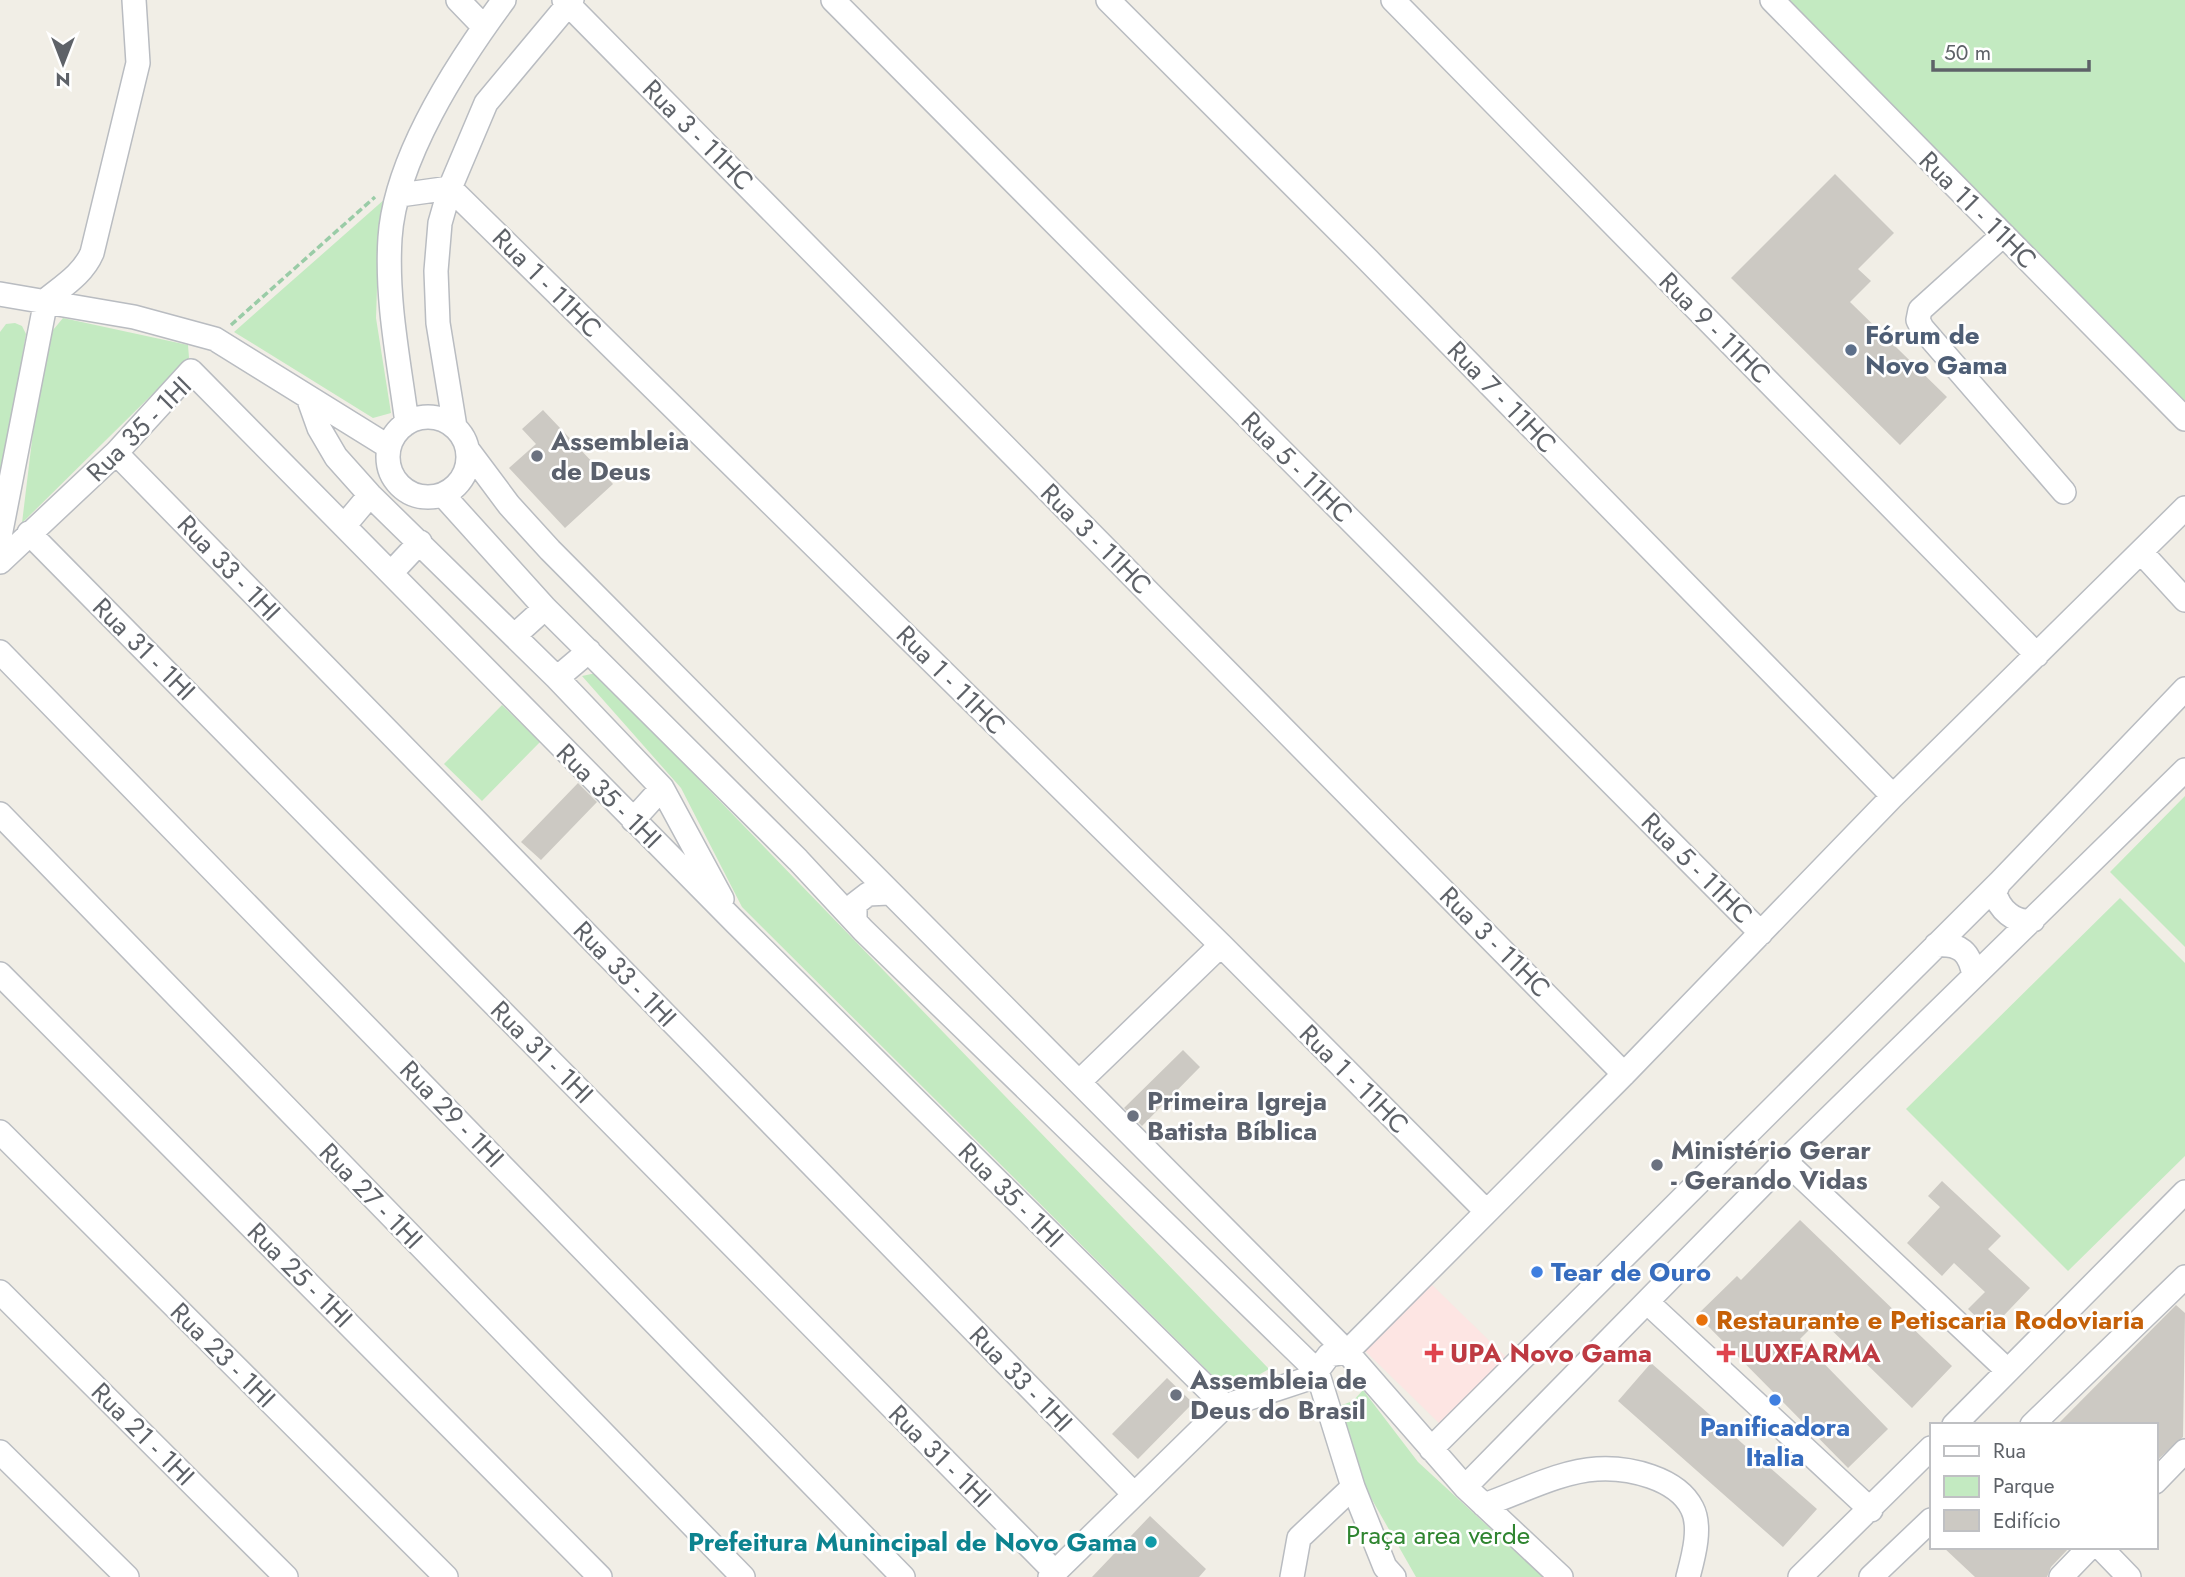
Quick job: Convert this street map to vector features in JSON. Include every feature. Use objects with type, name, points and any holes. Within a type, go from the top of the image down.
[{"type":"street","points":[[0,536],[46,300],[76,276],[92,253],[138,62],[134,0]]},
{"type":"street","points":[[458,0],[484,27]]},
{"type":"street","points":[[407,423],[390,298],[390,235],[406,170],[432,111],[504,0]]},
{"type":"street","name":"Rua 5 - 11HC","points":[[833,0],[1761,933]]},
{"type":"street","name":"Rua 7 - 11HC","points":[[1108,0],[1368,260],[1893,796]]},
{"type":"street","name":"Rua 9 - 11HC","points":[[1393,0],[2037,655]]},
{"type":"street","name":"Rua 11 - 11HC","points":[[1772,0],[2185,419]]},
{"type":"street","points":[[568,1],[486,103],[450,188],[440,223],[436,271],[438,323],[455,427],[468,450],[509,505],[550,550],[834,839],[1347,1352],[1465,1487],[1561,1577]]},
{"type":"street","name":"Rua 3 - 11HC","points":[[568,1],[1624,1074]]},
{"type":"street","points":[[400,195],[450,188]]},
{"type":"street","name":"Rua 1 - 11HC","points":[[450,188],[1221,945],[1486,1211]]},
{"type":"street","points":[[2003,235],[1920,310],[1918,320],[1922,328],[2064,492]]},
{"type":"street","points":[[0,293],[134,317],[215,339],[309,400],[389,447]]},
{"type":"street","name":"Rua 35 - 1HI","points":[[0,562],[116,453],[191,371],[633,820],[1225,1406]]},
{"type":"street","points":[[309,400],[319,428],[336,457],[370,495],[557,678],[662,788],[736,923]]},
{"type":"street","points":[[455,427],[432,417],[407,423],[396,433],[389,447],[390,469],[401,487],[421,497],[443,495],[461,482],[468,461],[468,450]]},
{"type":"street","name":"Rua 33 - 1HI","points":[[116,453],[1134,1494]]},
{"type":"street","points":[[344,526],[370,495]]},
{"type":"street","points":[[443,495],[545,608],[855,920],[1317,1371],[1353,1486],[1385,1574]]},
{"type":"street","points":[[1052,1574],[1225,1406],[1285,1388],[1317,1371],[1329,1355],[1347,1352],[1624,1074],[1893,796],[2185,508]]},
{"type":"street","name":"Rua 31 - 1HI","points":[[29,533],[1052,1574]]},
{"type":"street","points":[[391,573],[420,542]]},
{"type":"street","points":[[2141,552],[2185,600]]},
{"type":"street","points":[[514,636],[545,608]]},
{"type":"street","points":[[557,678],[589,651]]},
{"type":"street","name":"Rua 29 - 1HI","points":[[0,652],[904,1577]]},
{"type":"street","points":[[1431,1449],[1999,883],[2185,689]]},
{"type":"street","points":[[1465,1487],[1785,1161],[2185,770]]},
{"type":"street","points":[[633,820],[662,788]]},
{"type":"street","name":"Rua 27 - 1HI","points":[[0,814],[743,1577]]},
{"type":"street","points":[[805,867],[819,865],[832,854],[834,839]]},
{"type":"street","points":[[1999,883],[1995,891],[2003,908],[2019,920],[2033,920]]},
{"type":"street","points":[[855,920],[855,904],[868,894],[889,893]]},
{"type":"street","points":[[1936,945],[1951,944],[1961,948],[1972,964],[1974,976]]},
{"type":"street","points":[[1079,1082],[1221,945]]},
{"type":"street","name":"Rua 25 - 1HI","points":[[0,974],[600,1577]]},
{"type":"street","name":"Rua 23 - 1HI","points":[[0,1132],[446,1577]]},
{"type":"street","points":[[1785,1161],[2007,1370]]},
{"type":"street","points":[[1956,1423],[2185,1192]]},
{"type":"street","points":[[2036,1423],[2185,1277]]},
{"type":"street","name":"Rua 21 - 1HI","points":[[0,1292],[286,1577]]},
{"type":"street","points":[[1647,1302],[1871,1510]]},
{"type":"street","points":[[1800,1577],[1930,1449]]},
{"type":"street","points":[[2157,1480],[2185,1451]]},
{"type":"street","points":[[0,1452],[127,1577]]},
{"type":"street","points":[[1484,1505],[1597,1469],[1634,1472],[1675,1487],[1693,1510],[1696,1550],[1688,1577]]},
{"type":"street","points":[[1292,1577],[1299,1538],[1353,1486]]},
{"type":"street","points":[[1871,1577],[1930,1521]]},
{"type":"street","points":[[2061,1577],[2088,1549]]},
{"type":"street","points":[[2102,1549],[2129,1577]]},
{"type":"path","points":[[215,339],[376,197]]},
{"type":"shaded area","name":"UPA Novo Gama","points":[[1428,1281],[1506,1357],[1440,1424],[1362,1348]]},
{"type":"green space","points":[[1772,0],[2185,0],[2185,401]]},
{"type":"green space","points":[[386,198],[378,257],[376,318],[391,413],[373,418],[234,332]]},
{"type":"green space","points":[[63,318],[188,345],[189,358],[22,523],[44,341]]},
{"type":"green space","points":[[15,323],[22,326],[26,334],[0,486],[0,332],[6,324]]},
{"type":"green space","points":[[596,673],[1269,1369],[1229,1392],[742,907],[681,788],[582,676]]},
{"type":"green space","points":[[502,705],[540,742],[482,801],[444,764]]},
{"type":"green space","points":[[2185,796],[2185,947],[2110,872]]},
{"type":"green space","points":[[2120,898],[2185,963],[2185,1156],[2068,1271],[1906,1109]]},
{"type":"green space","name":"Praça area verde","points":[[1363,1390],[1418,1462],[1543,1577],[1416,1577],[1362,1482],[1339,1406],[1353,1401]]},
{"type":"building","name":"Fórum de Novo Gama","points":[[1835,174],[1894,233],[1858,269],[1871,281],[1850,302],[1947,397],[1900,445],[1731,278]]},
{"type":"building","points":[[543,410],[613,484],[565,528],[509,468],[536,444],[522,429]]},
{"type":"building","points":[[578,783],[597,802],[541,860],[521,842]]},
{"type":"building","points":[[1183,1050],[1200,1067],[1142,1126],[1124,1108]]},
{"type":"building","points":[[1942,1181],[2001,1236],[1988,1249],[2030,1288],[1990,1330],[1968,1309],[1985,1292],[1954,1263],[1942,1276],[1907,1243],[1940,1207],[1928,1196]]},
{"type":"building","points":[[1800,1220],[1952,1366],[1912,1408],[1820,1319],[1800,1339],[1888,1429],[1848,1468],[1697,1315],[1737,1276],[1741,1280]]},
{"type":"building","points":[[2176,1305],[2185,1313],[2183,1437],[2157,1460],[2157,1423],[2059,1423]]},
{"type":"building","points":[[1651,1363],[1817,1509],[1783,1547],[1618,1401]]},
{"type":"building","points":[[1167,1378],[1193,1403],[1138,1459],[1112,1434]]},
{"type":"building","name":"Prefeitura Munincipal de Novo Gama","points":[[1150,1516],[1206,1569],[1199,1577],[1092,1577]]},
{"type":"building","points":[[1945,1549],[2068,1549],[2051,1567],[2047,1577],[1975,1577]]},
{"type":"place","name":"Fórum de Novo Gama","points":[[1851,350]]},
{"type":"place","name":"Assembleia de Deus","points":[[537,456]]},
{"type":"place","name":"Primeira Igreja Batista Bíblica","points":[[1133,1116]]},
{"type":"place","name":"Ministério Gerar - Gerando Vidas","points":[[1657,1165]]},
{"type":"place","name":"Tear de Ouro","points":[[1537,1272]]},
{"type":"place","name":"Restaurante e Petiscaria Rodoviaria","points":[[1702,1320]]},
{"type":"place","name":"UPA Novo Gama","points":[[1434,1353]]},
{"type":"place","name":"LUXFARMA","points":[[1726,1353]]},
{"type":"place","name":"Assembleia de Deus do Brasil","points":[[1176,1395]]},
{"type":"place","name":"Panificadora Italia","points":[[1775,1400]]},
{"type":"place","name":"Prefeitura Munincipal de Novo Gama","points":[[1151,1542]]}]
